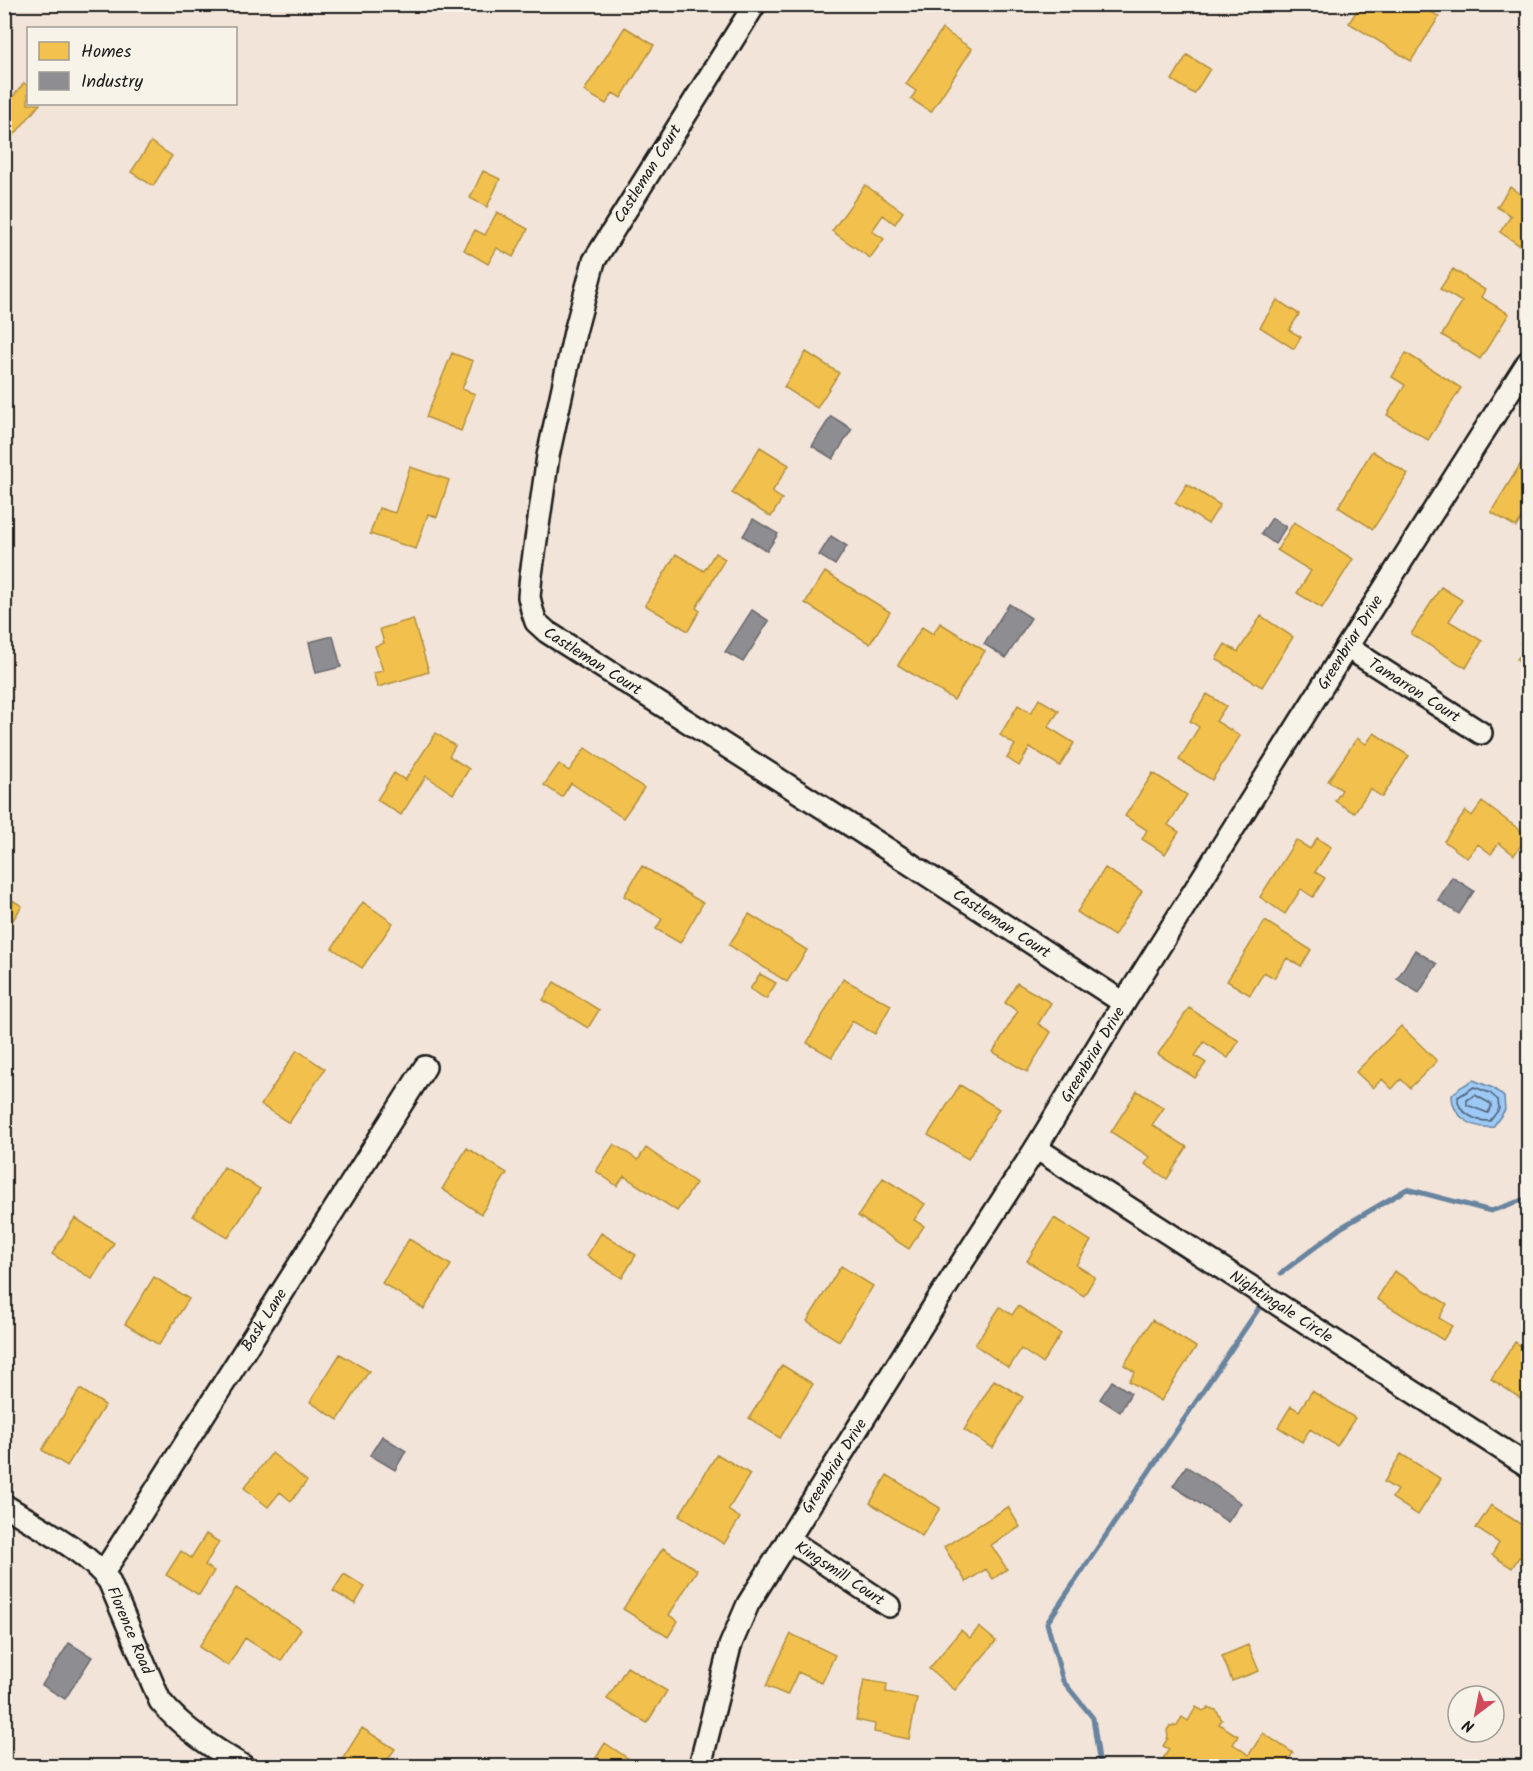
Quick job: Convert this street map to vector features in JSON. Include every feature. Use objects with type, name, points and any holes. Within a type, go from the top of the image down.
[{"type":"street","name":"Castleman Court","points":[[755,4],[594,261],[575,332],[548,456],[529,597],[536,622],[547,632],[1124,1003]]},
{"type":"street","name":"Greenbriar Drive","points":[[700,1767],[730,1646],[748,1604],[939,1298],[1036,1148],[1347,647],[1525,374]]},
{"type":"street","name":"Tamarron Court","points":[[1347,647],[1481,733]]},
{"type":"street","name":"Bask Lane","points":[[103,1573],[424,1067]]},
{"type":"street","name":"Nightingale Circle","points":[[1036,1148],[1528,1466]]},
{"type":"street","name":"Florence Road","points":[[4,1505],[90,1561],[103,1573],[109,1581],[160,1701],[191,1731],[243,1767]]},
{"type":"street","name":"Kingsmill Court","points":[[788,1539],[889,1606]]},
{"type":"water","points":[[1473,1080],[1493,1088],[1504,1097],[1505,1110],[1493,1127],[1471,1124],[1460,1115],[1453,1103],[1452,1095]]},
{"type":"building: Homes","points":[[1361,4],[1420,4],[1439,17],[1411,61],[1349,23]]},
{"type":"building: Homes","points":[[625,27],[654,45],[621,98],[613,93],[606,104],[584,91]]},
{"type":"building: Homes","points":[[942,29],[972,49],[931,112],[911,99],[916,91],[906,84]]},
{"type":"building: Homes","points":[[1187,55],[1210,69],[1194,94],[1172,80]]},
{"type":"building: Homes","points":[[24,83],[27,85],[27,105],[39,105],[10,140],[4,136],[4,94],[11,99]]},
{"type":"building: Homes","points":[[151,142],[172,156],[153,186],[131,172]]},
{"type":"building: Homes","points":[[483,171],[500,179],[487,207],[470,198]]},
{"type":"building: Homes","points":[[865,185],[903,212],[895,224],[883,215],[872,231],[884,239],[870,258],[832,231]]},
{"type":"building: Homes","points":[[1510,187],[1528,200],[1528,251],[1500,232],[1511,216],[1497,207]]},
{"type":"building: Homes","points":[[497,212],[528,229],[513,257],[497,248],[488,264],[464,250],[475,230],[485,235]]},
{"type":"building: Homes","points":[[1453,269],[1485,290],[1481,297],[1509,314],[1480,359],[1442,335],[1462,302],[1440,289]]},
{"type":"building: Homes","points":[[1277,300],[1299,314],[1289,330],[1301,337],[1294,349],[1260,327]]},
{"type":"building: Homes","points":[[806,352],[839,373],[817,408],[784,387]]},
{"type":"building: Homes","points":[[452,353],[473,361],[462,389],[475,394],[461,431],[426,417]]},
{"type":"building: Homes","points":[[1406,353],[1461,388],[1428,440],[1387,415],[1405,385],[1392,377]]},
{"type":"building: Homes","points":[[760,447],[789,465],[772,492],[782,499],[771,517],[732,493]]},
{"type":"building: Homes","points":[[1372,451],[1408,474],[1373,529],[1338,507]]},
{"type":"building: Homes","points":[[1528,452],[1528,512],[1526,511],[1516,527],[1491,512]]},
{"type":"building: Homes","points":[[410,467],[449,480],[437,517],[428,514],[416,549],[370,534],[379,508],[395,513]]},
{"type":"building: Homes","points":[[1187,484],[1220,505],[1208,524],[1175,503]]},
{"type":"building: Homes","points":[[1294,522],[1353,559],[1322,608],[1297,593],[1311,571],[1277,550]]},
{"type":"building: Homes","points":[[715,553],[725,559],[696,608],[700,611],[688,631],[645,605],[676,554],[704,571]]},
{"type":"building: Homes","points":[[825,572],[890,612],[870,644],[805,603]]},
{"type":"building: Homes","points":[[1441,587],[1462,600],[1449,621],[1482,641],[1466,668],[1411,634]]},
{"type":"building: Homes","points":[[1261,616],[1293,637],[1262,687],[1216,659],[1225,644],[1238,652]]},
{"type":"building: Homes","points":[[413,619],[429,672],[378,687],[373,673],[383,671],[375,646],[384,643],[380,629]]},
{"type":"building: Homes","points":[[940,623],[985,651],[954,700],[898,665],[922,627],[933,634]]},
{"type":"building: Homes","points":[[1528,635],[1528,671],[1517,659],[1527,649],[1520,643]]},
{"type":"building: Homes","points":[[1207,694],[1226,706],[1216,721],[1240,736],[1212,780],[1179,760],[1199,727],[1190,721]]},
{"type":"building: Homes","points":[[1039,699],[1059,711],[1048,727],[1074,743],[1060,766],[1030,747],[1019,766],[1007,758],[1015,745],[1000,735],[1018,705],[1031,713]]},
{"type":"building: Homes","points":[[436,733],[455,746],[449,756],[469,769],[453,794],[426,776],[401,815],[377,800],[394,773],[405,780]]},
{"type":"building: Homes","points":[[1374,733],[1409,756],[1382,797],[1370,789],[1354,813],[1335,801],[1342,790],[1328,781],[1357,738],[1366,744]]},
{"type":"building: Homes","points":[[585,748],[644,788],[623,818],[571,783],[562,797],[544,785],[559,764],[569,771]]},
{"type":"building: Homes","points":[[1153,773],[1187,795],[1168,825],[1179,832],[1165,854],[1142,839],[1147,830],[1125,816]]},
{"type":"building: Homes","points":[[1482,802],[1528,836],[1514,855],[1499,843],[1491,854],[1478,844],[1467,858],[1444,841],[1466,811],[1472,816]]},
{"type":"building: Homes","points":[[1317,838],[1331,847],[1315,872],[1325,878],[1313,897],[1301,889],[1285,914],[1260,897],[1296,840],[1310,849]]},
{"type":"building: Homes","points":[[642,866],[703,903],[680,943],[656,929],[662,919],[624,896]]},
{"type":"building: Homes","points":[[1105,868],[1142,891],[1114,936],[1077,912]]},
{"type":"building: Homes","points":[[4,895],[22,906],[4,934]]},
{"type":"building: Homes","points":[[363,902],[393,923],[362,968],[332,948]]},
{"type":"building: Homes","points":[[749,914],[807,950],[787,982],[729,945]]},
{"type":"building: Homes","points":[[1265,921],[1311,950],[1301,966],[1287,958],[1274,978],[1264,972],[1250,995],[1227,981]]},
{"type":"building: Homes","points":[[760,974],[776,983],[766,999],[750,989]]},
{"type":"building: Homes","points":[[843,979],[891,1005],[875,1034],[852,1021],[832,1057],[807,1043]]},
{"type":"building: Homes","points":[[554,982],[599,1010],[588,1028],[543,1000]]},
{"type":"building: Homes","points":[[1017,983],[1051,1003],[1038,1024],[1051,1032],[1027,1072],[993,1052],[1018,1011],[1005,1003]]},
{"type":"building: Homes","points":[[1189,1008],[1239,1041],[1228,1058],[1204,1042],[1195,1056],[1206,1063],[1195,1078],[1158,1054]]},
{"type":"building: Homes","points":[[1401,1026],[1437,1061],[1410,1088],[1401,1079],[1392,1089],[1382,1079],[1373,1088],[1356,1072]]},
{"type":"building: Homes","points":[[297,1050],[325,1069],[289,1123],[261,1105]]},
{"type":"building: Homes","points":[[960,1085],[999,1109],[968,1159],[928,1135]]},
{"type":"building: Homes","points":[[1137,1091],[1164,1108],[1152,1125],[1187,1147],[1167,1179],[1145,1164],[1150,1157],[1111,1132]]},
{"type":"building: Homes","points":[[614,1144],[638,1160],[646,1148],[696,1183],[677,1211],[624,1176],[617,1186],[596,1171]]},
{"type":"building: Homes","points":[[467,1148],[507,1173],[481,1214],[442,1189]]},
{"type":"building: Homes","points":[[224,1167],[260,1189],[228,1238],[193,1216]]},
{"type":"building: Homes","points":[[883,1178],[925,1204],[914,1220],[924,1226],[909,1249],[858,1216]]},
{"type":"building: Homes","points":[[75,1218],[114,1243],[92,1279],[52,1254]]},
{"type":"building: Homes","points":[[1054,1218],[1091,1241],[1076,1265],[1095,1277],[1084,1296],[1027,1261]]},
{"type":"building: Homes","points":[[601,1233],[636,1255],[622,1278],[587,1256]]},
{"type":"building: Homes","points":[[409,1239],[451,1265],[424,1309],[382,1283]]},
{"type":"building: Homes","points":[[841,1266],[873,1286],[839,1341],[807,1321]]},
{"type":"building: Homes","points":[[1394,1271],[1447,1304],[1439,1318],[1452,1326],[1443,1340],[1377,1299]]},
{"type":"building: Homes","points":[[154,1277],[189,1299],[159,1345],[125,1324]]},
{"type":"building: Homes","points":[[1018,1306],[1061,1334],[1042,1363],[1021,1349],[1009,1368],[975,1345],[1000,1307],[1012,1315]]},
{"type":"building: Homes","points":[[1152,1320],[1196,1347],[1161,1401],[1129,1381],[1135,1372],[1124,1365]]},
{"type":"building: Homes","points":[[1515,1342],[1528,1350],[1528,1403],[1491,1379]]},
{"type":"building: Homes","points":[[340,1354],[369,1371],[338,1420],[310,1402]]},
{"type":"building: Homes","points":[[782,1365],[813,1384],[780,1438],[749,1418]]},
{"type":"building: Homes","points":[[994,1380],[1023,1397],[993,1448],[964,1430]]},
{"type":"building: Homes","points":[[80,1389],[105,1405],[67,1466],[42,1450]]},
{"type":"building: Homes","points":[[1312,1391],[1355,1418],[1337,1446],[1310,1429],[1302,1442],[1278,1427],[1291,1406],[1299,1411]]},
{"type":"building: Homes","points":[[272,1453],[307,1481],[291,1501],[280,1492],[268,1507],[244,1488]]},
{"type":"building: Homes","points":[[717,1454],[750,1474],[728,1510],[740,1518],[724,1544],[679,1516]]},
{"type":"building: Homes","points":[[1401,1454],[1441,1479],[1418,1515],[1392,1498],[1397,1490],[1384,1482]]},
{"type":"building: Homes","points":[[887,1475],[940,1508],[922,1536],[870,1503]]},
{"type":"building: Homes","points":[[1491,1505],[1528,1529],[1528,1563],[1519,1557],[1512,1568],[1492,1555],[1499,1543],[1476,1528]]},
{"type":"building: Homes","points":[[1008,1507],[1020,1527],[991,1545],[1007,1569],[993,1579],[986,1569],[966,1582],[944,1547]]},
{"type":"building: Homes","points":[[206,1534],[219,1542],[205,1565],[214,1571],[199,1595],[166,1575],[181,1551],[191,1558]]},
{"type":"building: Homes","points":[[663,1548],[697,1570],[669,1615],[678,1621],[668,1637],[623,1609]]},
{"type":"building: Homes","points":[[344,1574],[365,1587],[355,1604],[333,1591]]},
{"type":"building: Homes","points":[[236,1588],[301,1629],[281,1661],[245,1638],[228,1666],[199,1647]]},
{"type":"building: Homes","points":[[979,1627],[996,1641],[955,1690],[929,1669],[961,1630],[970,1638]]},
{"type":"building: Homes","points":[[791,1634],[835,1655],[822,1683],[798,1672],[787,1695],[766,1686]]},
{"type":"building: Homes","points":[[1248,1645],[1259,1671],[1232,1681],[1222,1656]]},
{"type":"building: Homes","points":[[627,1667],[667,1691],[647,1723],[607,1699]]},
{"type":"building: Homes","points":[[864,1680],[887,1684],[886,1692],[917,1698],[909,1739],[874,1732],[875,1724],[856,1720]]},
{"type":"building: Homes","points":[[1196,1707],[1203,1711],[1208,1708],[1216,1710],[1222,1720],[1219,1724],[1238,1736],[1233,1744],[1249,1755],[1263,1733],[1293,1753],[1284,1766],[1168,1766],[1161,1762],[1169,1749],[1163,1746],[1168,1738],[1167,1730],[1170,1726],[1177,1725],[1182,1717],[1188,1721]]},
{"type":"building: Homes","points":[[362,1728],[395,1749],[383,1766],[338,1766]]},
{"type":"building: Homes","points":[[605,1743],[635,1763],[633,1766],[591,1766]]},
{"type":"building: Industry","points":[[831,416],[852,429],[833,459],[812,446]]},
{"type":"building: Industry","points":[[1272,518],[1286,527],[1275,544],[1261,534]]},
{"type":"building: Industry","points":[[753,519],[778,534],[767,551],[743,536]]},
{"type":"building: Industry","points":[[831,536],[847,546],[835,565],[819,555]]},
{"type":"building: Industry","points":[[1009,604],[1031,618],[1006,658],[984,644]]},
{"type":"building: Industry","points":[[752,610],[769,621],[743,662],[725,652]]},
{"type":"building: Industry","points":[[333,636],[341,667],[316,673],[309,642]]},
{"type":"building: Industry","points":[[1452,877],[1474,891],[1459,914],[1438,900]]},
{"type":"building: Industry","points":[[1415,950],[1437,964],[1419,993],[1397,979]]},
{"type":"building: Industry","points":[[1112,1381],[1131,1393],[1120,1412],[1100,1399]]},
{"type":"building: Industry","points":[[382,1436],[406,1451],[395,1470],[370,1455]]},
{"type":"building: Industry","points":[[1186,1466],[1241,1503],[1228,1522],[1173,1486]]},
{"type":"building: Industry","points":[[69,1643],[92,1657],[65,1699],[42,1685]]},
{"type":"waterway","points":[[1281,1273],[1342,1227],[1407,1189],[1491,1211],[1528,1198]]},
{"type":"waterway","points":[[1100,1766],[1093,1718],[1063,1681],[1047,1623],[1259,1308]]}]
